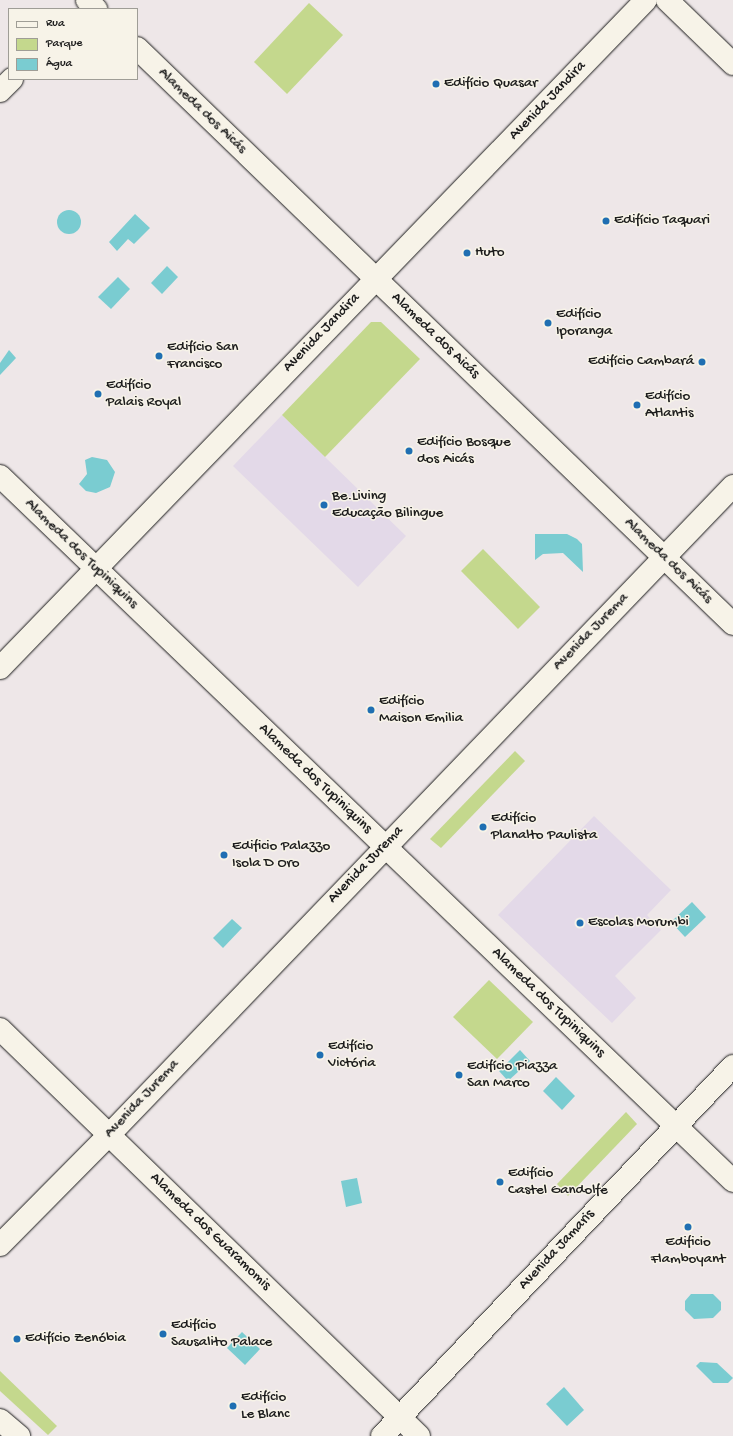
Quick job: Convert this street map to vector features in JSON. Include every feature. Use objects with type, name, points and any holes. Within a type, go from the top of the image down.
[{"type":"street","points":[[80,8],[87,0],[95,8]]},
{"type":"street","name":"Avenida Jandira","points":[[0,668],[95,568],[646,0]]},
{"type":"street","points":[[667,0],[733,64]]},
{"type":"street","name":"Alameda dos Aicás","points":[[138,49],[733,624]]},
{"type":"street","points":[[0,91],[11,80]]},
{"type":"street","name":"Alameda dos Tupiniquins","points":[[0,476],[733,1181]]},
{"type":"street","name":"Avenida Jurema","points":[[0,1245],[110,1134],[385,846],[733,486]]},
{"type":"street","name":"Alameda dos Guaramomis","points":[[0,1029],[110,1134],[419,1436]]},
{"type":"street","name":"Avenida Jamaris","points":[[382,1436],[675,1125],[733,1066]]},
{"type":"street","points":[[0,1420],[19,1436]]},
{"type":"shaded area","name":"Be.Living Educação Bilingue","points":[[282,415],[406,536],[358,587],[233,466]]},
{"type":"shaded area","name":"Escolas Morumbi","points":[[594,816],[671,890],[647,915],[661,930],[615,976],[636,998],[612,1023],[498,915]]},
{"type":"green space","points":[[309,3],[343,35],[287,94],[254,62]]},
{"type":"green space","points":[[371,322],[381,322],[420,359],[325,457],[282,415]]},
{"type":"green space","points":[[483,549],[540,607],[518,629],[461,571]]},
{"type":"green space","points":[[515,751],[525,761],[441,848],[430,839]]},
{"type":"green space","points":[[489,980],[533,1022],[497,1059],[453,1017]]},
{"type":"green space","points":[[626,1112],[637,1124],[568,1196],[557,1184]]},
{"type":"green space","points":[[0,1371],[57,1426],[48,1435],[0,1391]]},
{"type":"water","points":[[69,210],[78,213],[81,222],[78,231],[69,234],[60,231],[57,222],[60,213]]},
{"type":"water","points":[[135,214],[150,228],[134,244],[128,239],[117,251],[109,242]]},
{"type":"water","points":[[167,266],[178,277],[162,294],[151,283]]},
{"type":"water","points":[[118,277],[130,289],[111,309],[98,297]]},
{"type":"water","points":[[9,350],[16,358],[0,375],[0,363]]},
{"type":"water","points":[[92,457],[107,460],[115,472],[110,487],[96,493],[86,491],[79,484],[87,474],[85,460]]},
{"type":"water","points":[[535,534],[567,534],[577,539],[582,544],[583,572],[563,553],[543,554],[535,560]]},
{"type":"water","points":[[692,902],[706,917],[685,937],[671,922]]},
{"type":"water","points":[[232,919],[242,928],[223,948],[213,938]]},
{"type":"water","points":[[520,1050],[530,1061],[508,1081],[499,1071]]},
{"type":"water","points":[[556,1077],[575,1096],[562,1110],[543,1091]]},
{"type":"water","points":[[357,1178],[362,1203],[346,1207],[341,1181]]},
{"type":"water","points":[[691,1294],[713,1294],[721,1302],[721,1310],[713,1318],[694,1319],[685,1310],[685,1301]]},
{"type":"water","points":[[242,1332],[260,1349],[245,1365],[227,1348]]},
{"type":"water","points":[[700,1362],[717,1363],[733,1378],[728,1383],[713,1383],[696,1366]]},
{"type":"water","points":[[564,1387],[584,1410],[567,1426],[546,1404]]},
{"type":"place","name":"Edifício Quasar","points":[[436,84]]},
{"type":"place","name":"Edifício Taquari","points":[[606,221]]},
{"type":"place","name":"Huto","points":[[467,253]]},
{"type":"place","name":"Edifício Iporanga","points":[[548,323]]},
{"type":"place","name":"Edifício San Francisco","points":[[159,356]]},
{"type":"place","name":"Edifício Cambará","points":[[702,362]]},
{"type":"place","name":"Edifício Palais Royal","points":[[98,394]]},
{"type":"place","name":"Edifício Atlantis","points":[[637,405]]},
{"type":"place","name":"Edifício Bosque dos Aicás","points":[[409,451]]},
{"type":"place","name":"Be.Living Educação Bilingue","points":[[324,505]]},
{"type":"place","name":"Edifício Maison Emilia","points":[[371,710]]},
{"type":"place","name":"Edifício Planalto Paulista","points":[[483,827]]},
{"type":"place","name":"Edificio Palazzo Isola D Oro","points":[[224,855]]},
{"type":"place","name":"Escolas Morumbi","points":[[580,923]]},
{"type":"place","name":"Edifício Victória","points":[[320,1055]]},
{"type":"place","name":"Edifício Piazza San Marco","points":[[459,1075]]},
{"type":"place","name":"Edifício Castel Gandolfe","points":[[500,1182]]},
{"type":"place","name":"Edificio Flamboyant","points":[[688,1227]]},
{"type":"place","name":"Edifício Sausalito Palace","points":[[163,1334]]},
{"type":"place","name":"Edifício Zenóbia","points":[[17,1339]]},
{"type":"place","name":"Edifício Le Blanc","points":[[233,1406]]}]
